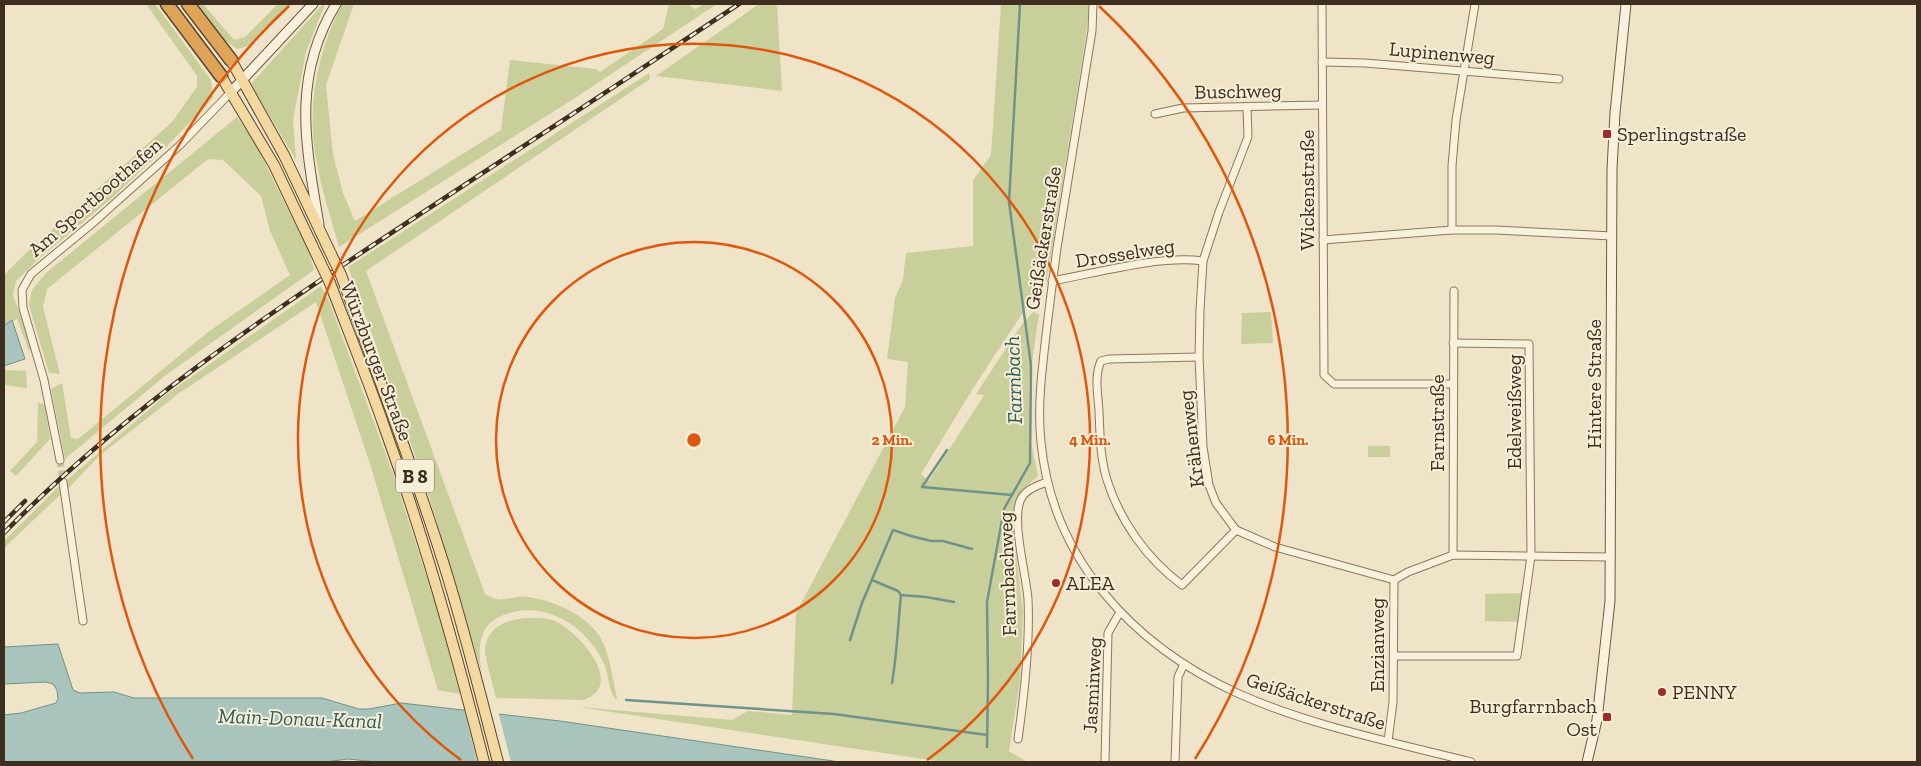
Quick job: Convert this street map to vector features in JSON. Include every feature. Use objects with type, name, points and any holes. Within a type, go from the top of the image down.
[{"type":"highway","name":"B 8","points":[[167,4],[221,76]]},
{"type":"highway","name":"B 8","points":[[188,4],[230,60]]},
{"type":"main road","name":"Würzburger Straße","points":[[230,60],[284,155],[341,275],[403,442],[445,568],[498,762]]},
{"type":"main road","name":"Würzburger Straße","points":[[221,76],[274,165],[330,283],[386,432],[431,570],[463,679],[484,762]]},
{"type":"street","points":[[231,92],[313,4]]},
{"type":"street","points":[[320,231],[307,154],[305,102],[316,44],[324,23],[336,4]]},
{"type":"street","name":"Geißäckerstraße","points":[[1093,4],[1092,31],[1052,282],[1040,392],[1041,441],[1047,482],[1057,514],[1079,561],[1099,590],[1120,612],[1164,650],[1184,664],[1236,692],[1324,724],[1471,762]]},
{"type":"street","name":"Wickenstraße","points":[[1322,4],[1324,375],[1334,384],[1452,384]]},
{"type":"street","points":[[1452,230],[1456,120],[1475,4]]},
{"type":"street","name":"Hintere Straße","points":[[1587,762],[1597,720],[1609,617],[1613,142],[1626,4]]},
{"type":"street","name":"Lupinenweg","points":[[1322,62],[1365,62],[1559,79]]},
{"type":"street","name":"Am Sportboothafen","points":[[60,460],[44,380],[23,308],[22,290],[31,274],[94,222],[172,152],[231,92]]},
{"type":"street","name":"Buschweg","points":[[1155,114],[1182,108],[1322,105]]},
{"type":"street","name":"Krähenweg","points":[[1248,108],[1248,137],[1219,212],[1203,262],[1199,357],[1206,469],[1216,503],[1236,530],[1275,547],[1394,580]]},
{"type":"street","points":[[1323,240],[1452,230],[1519,231],[1612,236]]},
{"type":"street","name":"Drosselweg","points":[[1052,282],[1155,262],[1187,259],[1203,262]]},
{"type":"street","name":"Farnstraße","points":[[1453,555],[1452,384],[1454,291]]},
{"type":"street","name":"Edelweißweg","points":[[1453,343],[1530,344],[1531,556]]},
{"type":"street","points":[[1199,357],[1109,359],[1101,362],[1097,373],[1100,447],[1107,479],[1119,509],[1138,542],[1167,574],[1182,585],[1236,530]]},
{"type":"street","points":[[64,482],[83,620]]},
{"type":"street","name":"Farrnbachweg","points":[[1018,739],[1028,617],[1026,583],[1019,541],[1020,501],[1028,490],[1047,482]]},
{"type":"street","points":[[1394,580],[1408,572],[1453,555],[1611,557]]},
{"type":"street","points":[[1394,656],[1517,656],[1531,556]]},
{"type":"street","name":"Enzianweg","points":[[1388,741],[1393,702],[1394,580]]},
{"type":"street","name":"Jasminweg","points":[[1105,762],[1108,633],[1120,612]]},
{"type":"street","points":[[1175,762],[1178,677],[1184,664]]},
{"type":"green space","points":[[146,4],[155,4],[211,80],[213,98],[167,146],[113,197],[42,256],[16,281],[13,295],[33,349],[29,351],[17,319],[4,326],[4,275],[28,251],[172,122],[197,87],[197,76]]},
{"type":"green space","points":[[195,4],[203,4],[234,40],[245,37],[278,4],[292,4],[249,46],[237,49],[223,39]]},
{"type":"green space","points":[[325,4],[306,52],[293,120],[296,160],[253,88],[252,83]]},
{"type":"green space","points":[[342,4],[354,4],[326,85],[333,154],[343,193],[355,221],[501,130],[510,60],[596,69],[600,72],[663,29],[669,4],[687,4],[695,9],[705,4],[717,4],[575,98],[339,247],[320,179],[314,147],[313,105],[315,84],[325,44]]},
{"type":"green space","points":[[759,4],[777,4],[782,91],[656,76]]},
{"type":"green space","points":[[1001,4],[1088,4],[1088,20],[1083,55],[1047,279],[1035,294],[972,390],[921,474],[929,481],[984,395],[976,394],[1022,324],[1033,312],[1039,314],[1029,383],[1030,437],[1038,476],[1017,498],[1013,518],[1023,612],[1020,681],[1009,751],[1027,762],[943,762],[578,707],[732,720],[748,711],[792,715],[796,613],[905,407],[908,362],[887,359],[895,298],[903,280],[906,253],[973,246],[973,180],[991,155]]},
{"type":"green space","points":[[649,73],[650,79],[366,271],[485,594],[498,599],[529,597],[540,599],[573,612],[583,619],[599,635],[604,645],[612,671],[616,700],[611,692],[604,664],[586,636],[560,617],[545,612],[529,610],[513,612],[490,623],[480,642],[482,673],[425,483],[348,267]]},
{"type":"green space","points":[[237,117],[254,141],[309,252],[314,270],[166,375],[65,459],[51,389],[62,383],[71,438],[78,439],[208,332],[290,275],[270,231],[261,196],[223,160],[208,159],[47,289],[43,307],[60,374],[49,373],[29,305],[32,290],[46,273]]},
{"type":"green space","points":[[321,286],[329,301],[396,482],[437,609],[460,694],[438,690],[370,464],[316,302],[178,394],[99,456],[68,489],[67,480],[167,394]]},
{"type":"green space","points":[[1271,312],[1273,343],[1241,344],[1242,313]]},
{"type":"green space","points":[[4,370],[26,371],[27,388],[4,385]]},
{"type":"green space","points":[[38,403],[45,404],[50,439],[16,476],[10,471],[37,442]]},
{"type":"green space","points":[[1368,446],[1390,446],[1390,457],[1368,457]]},
{"type":"green space","points":[[60,485],[62,493],[4,548],[4,541]]},
{"type":"green space","points":[[1522,593],[1519,622],[1485,621],[1485,594]]},
{"type":"green space","points":[[524,618],[540,618],[555,621],[576,636],[594,659],[600,672],[601,683],[595,693],[583,700],[496,698],[486,659],[487,656],[485,656],[488,639],[491,632],[502,624]]},
{"type":"water","points":[[12,320],[25,359],[4,366],[4,326]]},
{"type":"water","name":"Main-Donau-Kanal","points":[[58,644],[73,690],[80,693],[114,692],[134,698],[322,698],[359,709],[401,703],[560,721],[840,762],[376,762],[348,759],[325,762],[4,762],[4,715],[21,713],[56,703],[58,699],[57,690],[53,684],[46,682],[4,684],[4,647]]},
{"type":"pier","points":[[464,708],[498,711],[511,762],[477,762]]},
{"type":"waterway","name":"Farrnbach","points":[[987,747],[987,602],[1004,509],[1030,463],[1031,365],[1009,202],[1020,4]]},
{"type":"waterway","points":[[947,450],[922,487],[1012,495]]},
{"type":"waterway","points":[[850,640],[862,603],[893,530],[931,541],[943,541],[972,549]]},
{"type":"waterway","points":[[872,580],[898,591],[901,595],[954,602]]},
{"type":"waterway","points":[[892,683],[901,595]]},
{"type":"waterway","points":[[626,700],[834,714],[987,735]]},
{"type":"tunnel","points":[[60,460],[63,482]]},
{"type":"railway","points":[[4,533],[97,446],[197,367],[249,329],[739,4]]},
{"type":"railway","points":[[4,522],[25,501]]},
{"type":"place","name":"Sperlingstraße","points":[[1607,134]]},
{"type":"place","name":"ALEA","points":[[1056,583]]},
{"type":"place","name":"PENNY","points":[[1662,692]]},
{"type":"place","name":"Burgfarrnbach Ost","points":[[1607,717]]}]
